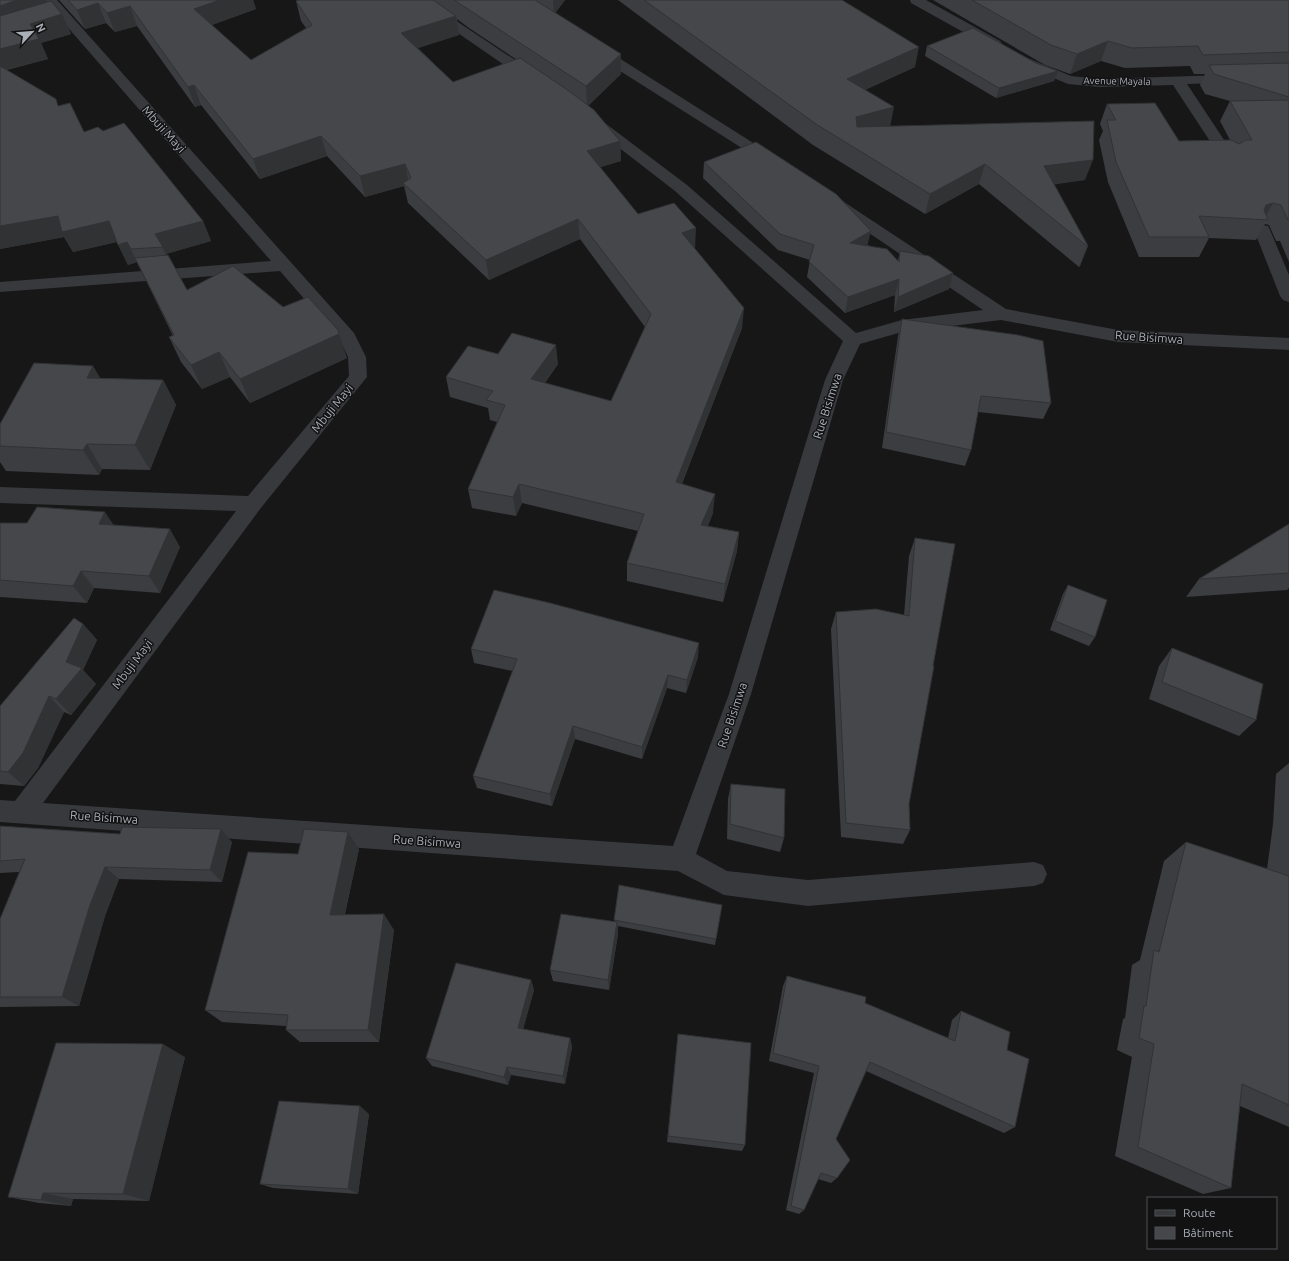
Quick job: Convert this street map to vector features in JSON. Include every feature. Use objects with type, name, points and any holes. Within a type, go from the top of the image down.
[{"type":"street","name":"Mbuji Mayi","points":[[22,811],[253,504],[358,377],[357,357],[348,338],[285,265],[55,16],[50,0]]},
{"type":"street","points":[[416,0],[545,87]]},
{"type":"street","points":[[916,0],[1005,50]]},
{"type":"street","points":[[585,42],[786,170]]},
{"type":"street","name":"Avenue Mayala","points":[[1019,57],[1039,69],[1068,80],[1099,83],[1289,77]]},
{"type":"street","points":[[1178,81],[1228,158]]},
{"type":"street","points":[[582,112],[680,188],[853,340]]},
{"type":"street","points":[[825,196],[1001,314]]},
{"type":"street","points":[[1262,230],[1289,296]]},
{"type":"street","points":[[0,287],[285,265]]},
{"type":"street","name":"Rue Bisimwa","points":[[0,811],[22,811],[681,859],[740,694],[834,380],[853,340],[902,326],[1001,314],[1118,336],[1289,344]]},
{"type":"street","points":[[0,495],[253,504]]},
{"type":"street","points":[[681,859],[724,883],[808,893],[1034,874]]},
{"type":"building","points":[[0,0],[17,0],[0,6]]},
{"type":"building","points":[[68,0],[220,0],[194,9],[251,60],[312,25],[296,1],[299,0],[433,0],[456,16],[401,33],[453,82],[520,58],[594,110],[620,141],[587,151],[638,214],[674,203],[696,228],[682,233],[744,308],[676,482],[715,494],[701,525],[739,532],[725,584],[627,563],[644,514],[519,484],[513,497],[468,489],[505,405],[486,400],[493,391],[446,377],[468,346],[498,354],[512,333],[556,345],[531,379],[611,401],[651,314],[578,219],[486,260],[403,183],[411,178],[405,164],[360,176],[321,136],[253,159],[194,85],[188,87],[130,6],[107,13],[98,3],[77,10]]},
{"type":"building","points":[[454,0],[535,0],[621,54],[586,86]]},
{"type":"building","points":[[644,0],[842,0],[919,47],[847,79],[894,107],[856,117],[857,127],[1094,121],[1093,160],[1044,166],[1088,246],[985,164],[930,194],[816,124]]},
{"type":"building","points":[[972,0],[1289,0],[1289,52],[1203,55],[1198,46],[1132,48],[1108,41],[1077,54],[1051,45]]},
{"type":"building","points":[[51,1],[62,14],[30,24],[39,39],[0,49],[0,16]]},
{"type":"building","points":[[973,28],[1036,63],[1058,71],[999,88],[927,46]]},
{"type":"building","points":[[1289,63],[1289,97],[1214,74],[1209,65]]},
{"type":"building","points":[[0,66],[56,99],[58,106],[70,103],[84,132],[98,127],[103,131],[124,123],[203,221],[155,234],[163,247],[131,249],[127,242],[118,245],[109,221],[62,232],[58,216],[0,226]]},
{"type":"building","points":[[1289,100],[1289,220],[1281,205],[1273,203],[1266,205],[1264,210],[1268,220],[1199,216],[1209,237],[1149,237],[1116,162],[1107,120],[1116,120],[1107,104],[1155,103],[1179,141],[1231,140],[1239,144],[1246,140],[1252,140],[1230,101]]},
{"type":"building","points":[[756,142],[836,194],[871,231],[850,243],[887,249],[899,262],[900,251],[929,256],[953,273],[898,297],[899,279],[848,297],[809,262],[814,245],[780,234],[704,162]]},
{"type":"building","points":[[168,255],[187,290],[233,266],[283,307],[308,297],[338,330],[339,334],[240,379],[219,352],[191,365],[169,337],[174,335],[135,258]]},
{"type":"building","points":[[902,319],[1018,335],[1043,341],[1051,403],[981,396],[971,450],[886,432]]},
{"type":"building","points":[[34,363],[93,366],[87,378],[163,380],[135,445],[87,444],[83,450],[0,446],[0,424]]},
{"type":"building","points":[[37,507],[105,512],[99,524],[170,529],[149,576],[81,571],[73,586],[0,580],[0,523],[27,523]]},
{"type":"building","points":[[1289,524],[1289,573],[1199,579]]},
{"type":"building","points":[[915,538],[955,544],[909,804],[910,830],[846,823],[836,612],[876,609],[909,616]]},
{"type":"building","points":[[1068,585],[1107,600],[1095,637],[1055,621]]},
{"type":"building","points":[[494,590],[550,603],[699,643],[687,680],[668,675],[642,747],[573,726],[550,794],[473,776],[517,659],[471,649]]},
{"type":"building","points":[[74,618],[83,624],[66,662],[82,668],[56,699],[49,696],[23,753],[8,772],[0,771],[0,706]]},
{"type":"building","points":[[1172,648],[1263,684],[1256,720],[1162,682]]},
{"type":"building","points":[[731,784],[785,789],[784,838],[730,824]]},
{"type":"building","points":[[0,826],[120,834],[122,827],[221,829],[210,870],[105,867],[90,905],[62,997],[0,997],[0,919],[25,859],[0,861]]},
{"type":"building","points":[[304,829],[348,832],[330,915],[384,914],[368,1030],[286,1030],[288,1015],[205,1010],[248,852],[298,854]]},
{"type":"building","points":[[1186,842],[1289,876],[1289,1105],[1242,1084],[1231,1188],[1138,1147],[1154,1044],[1139,1038],[1144,1006],[1146,1006],[1154,950],[1159,952]]},
{"type":"building","points":[[619,885],[722,905],[716,939],[614,920]]},
{"type":"building","points":[[561,914],[617,922],[608,980],[550,970]]},
{"type":"building","points":[[456,963],[531,980],[518,1028],[570,1038],[563,1076],[507,1067],[504,1077],[426,1058]]},
{"type":"building","points":[[787,976],[866,997],[865,1003],[955,1041],[961,1011],[1010,1032],[1007,1050],[1029,1059],[1015,1127],[870,1062],[836,1139],[850,1160],[837,1178],[821,1173],[804,1210],[791,1206],[819,1066],[773,1053]]},
{"type":"building","points":[[678,1034],[751,1043],[745,1145],[668,1136]]},
{"type":"building","points":[[56,1043],[163,1044],[123,1194],[43,1193],[41,1200],[8,1197]]},
{"type":"building","points":[[279,1101],[360,1106],[348,1189],[260,1184]]}]
